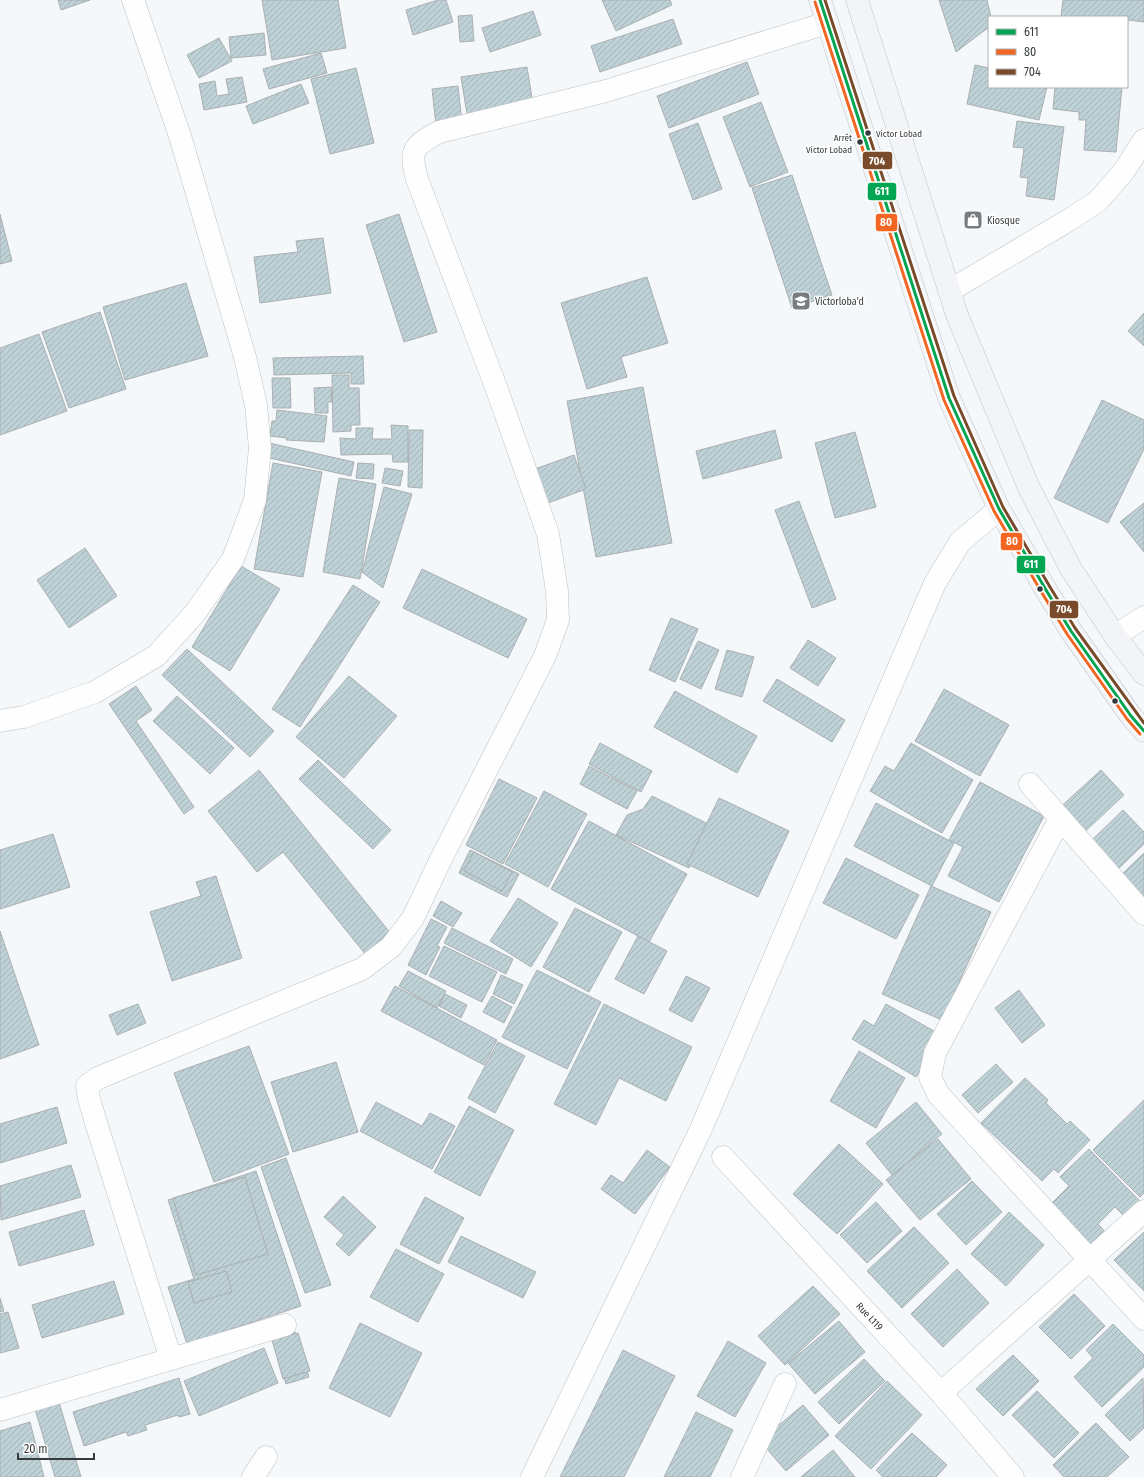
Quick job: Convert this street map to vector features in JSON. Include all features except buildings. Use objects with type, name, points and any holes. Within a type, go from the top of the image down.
[{"type":"main road","points":[[820,0],[949,398],[999,509],[1071,631],[1131,716],[1144,731]]},
{"type":"main road","points":[[857,0],[949,291],[965,336],[1029,488],[1071,569],[1116,636],[1144,674]]},
{"type":"street","points":[[0,721],[24,717],[95,692],[156,656],[195,613],[233,559],[255,500],[260,448],[256,405],[245,357],[180,136],[133,0]]},
{"type":"street","points":[[172,1359],[97,1126],[89,1099],[87,1086],[98,1078],[362,969],[391,947],[413,918],[441,859],[545,656],[558,620],[557,590],[548,534],[496,387],[417,179],[412,159],[416,150],[422,142],[439,132],[606,91],[827,23]]},
{"type":"street","points":[[949,291],[1049,232],[1098,201],[1124,171],[1144,140]]},
{"type":"street","points":[[532,1477],[701,1128],[936,583],[960,542],[999,509]]},
{"type":"street","points":[[1116,636],[1144,617]]},
{"type":"street","points":[[1030,784],[1144,914]]},
{"type":"street","points":[[1060,819],[935,1054],[930,1077],[938,1094],[1144,1319]]},
{"type":"street","name":"Rue L119","points":[[723,1157],[941,1393],[1014,1477]]},
{"type":"street","points":[[941,1393],[1144,1211]]},
{"type":"street","points":[[0,1410],[285,1325]]},
{"type":"street","points":[[750,1473],[785,1384]]},
{"type":"street","points":[[253,1477],[266,1456]]},
{"type":"transit line","name":"611","points":[[820,0],[949,398],[999,509],[1046,590],[1071,631],[1131,716],[1144,731]]},
{"type":"transit line","name":"704","points":[[825,0],[954,396],[1003,507],[1075,628],[1144,723]]},
{"type":"transit line","name":"80","points":[[815,2],[944,400],[994,511],[1042,593],[1067,634],[1127,719],[1140,734]]},
{"type":"place","name":"Victor Lobad","points":[[868,133]]},
{"type":"place","name":"Arrêt Victor Lobad","points":[[860,142]]},
{"type":"place","name":"Kiosque","points":[[973,220]]},
{"type":"place","name":"Victorloba'd","points":[[801,301]]}]
